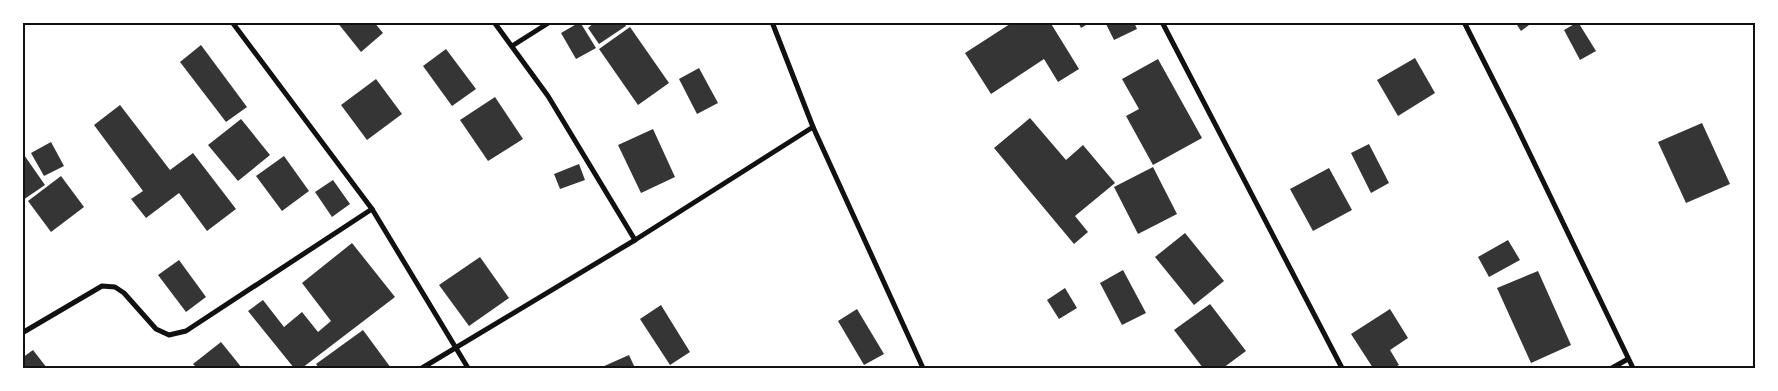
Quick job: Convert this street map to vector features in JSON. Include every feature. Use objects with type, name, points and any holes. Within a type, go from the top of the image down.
[{"type":"street","points":[[232,22],[372,209],[468,368]]},
{"type":"street","points":[[494,22],[548,96],[635,240]]},
{"type":"street","points":[[512,46],[550,22]]},
{"type":"street","points":[[772,22],[813,127],[923,368]]},
{"type":"street","points":[[1162,22],[1342,368]]},
{"type":"street","points":[[1464,22],[1633,368]]},
{"type":"street","points":[[422,368],[457,349],[635,240],[813,127]]},
{"type":"street","points":[[22,333],[102,286],[115,287],[124,294],[156,329],[169,335],[186,331],[372,209]]},
{"type":"street","points":[[1612,368],[1628,359]]},
{"type":"building","points":[[337,22],[374,22],[383,33],[361,52]]},
{"type":"building","points":[[580,22],[596,48],[576,59],[561,33]]},
{"type":"building","points":[[595,22],[624,22],[626,26],[599,44],[588,28]]},
{"type":"building","points":[[1013,22],[1050,22],[1079,69],[1058,82],[1044,59],[991,94],[965,53]]},
{"type":"building","points":[[1078,22],[1091,22],[1081,28]]},
{"type":"building","points":[[1105,22],[1134,22],[1137,29],[1114,40]]},
{"type":"building","points":[[1515,22],[1533,22],[1521,31]]},
{"type":"building","points":[[1578,22],[1596,51],[1580,60],[1564,30]]},
{"type":"building","points":[[630,27],[669,83],[638,105],[599,49]]},
{"type":"building","points":[[201,45],[247,107],[226,122],[180,62]]},
{"type":"building","points":[[446,49],[476,89],[452,106],[423,66]]},
{"type":"building","points":[[1415,58],[1435,93],[1398,116],[1377,80]]},
{"type":"building","points":[[1158,59],[1202,138],[1153,165],[1126,116],[1139,109],[1122,79]]},
{"type":"building","points":[[699,68],[718,103],[697,114],[679,79]]},
{"type":"building","points":[[376,79],[402,114],[367,140],[341,105]]},
{"type":"building","points":[[495,97],[523,139],[488,161],[460,120]]},
{"type":"building","points":[[120,105],[170,170],[193,153],[236,209],[207,231],[179,193],[146,218],[131,199],[143,191],[94,125]]},
{"type":"building","points":[[1030,118],[1066,160],[1083,145],[1115,183],[1075,216],[1088,232],[1074,244],[994,148]]},
{"type":"building","points":[[241,119],[270,155],[238,181],[208,145]]},
{"type":"building","points":[[1702,123],[1730,184],[1686,203],[1658,142]]},
{"type":"building","points":[[653,129],[675,177],[641,193],[618,145]]},
{"type":"building","points":[[51,142],[64,166],[44,176],[31,153]]},
{"type":"building","points":[[1369,144],[1389,183],[1371,193],[1351,153]]},
{"type":"building","points":[[22,152],[45,185],[23,200],[22,199]]},
{"type":"building","points":[[284,156],[309,191],[282,211],[256,176]]},
{"type":"building","points":[[579,164],[585,180],[560,189],[554,174]]},
{"type":"building","points":[[1153,167],[1177,214],[1138,234],[1114,187]]},
{"type":"building","points":[[1329,168],[1352,210],[1313,231],[1290,189]]},
{"type":"building","points":[[61,176],[84,207],[51,232],[28,201]]},
{"type":"building","points":[[333,180],[350,204],[332,217],[315,192]]},
{"type":"building","points":[[1185,233],[1224,281],[1194,305],[1155,257]]},
{"type":"building","points":[[1508,240],[1520,260],[1489,277],[1478,257]]},
{"type":"building","points":[[352,243],[395,297],[302,368],[294,368],[248,311],[263,300],[284,327],[302,312],[318,332],[331,321],[302,283]]},
{"type":"building","points":[[480,257],[509,298],[469,326],[439,285]]},
{"type":"building","points":[[179,260],[206,297],[186,312],[158,275]]},
{"type":"building","points":[[1123,270],[1146,313],[1122,325],[1100,283]]},
{"type":"building","points":[[1538,271],[1571,345],[1531,363],[1497,288]]},
{"type":"building","points":[[1065,288],[1077,308],[1059,319],[1047,300]]},
{"type":"building","points":[[1210,304],[1246,351],[1223,368],[1203,368],[1174,330]]},
{"type":"building","points":[[661,305],[690,352],[670,365],[640,319]]},
{"type":"building","points":[[857,309],[884,354],[864,365],[838,321]]},
{"type":"building","points":[[1390,309],[1408,338],[1390,350],[1399,365],[1393,368],[1373,368],[1351,334]]},
{"type":"building","points":[[363,330],[391,368],[319,368],[316,364]]},
{"type":"building","points":[[221,342],[242,368],[197,368],[193,364]]},
{"type":"building","points":[[33,350],[47,368],[22,368],[22,358]]},
{"type":"building","points":[[629,355],[635,368],[602,368],[602,367]]}]
